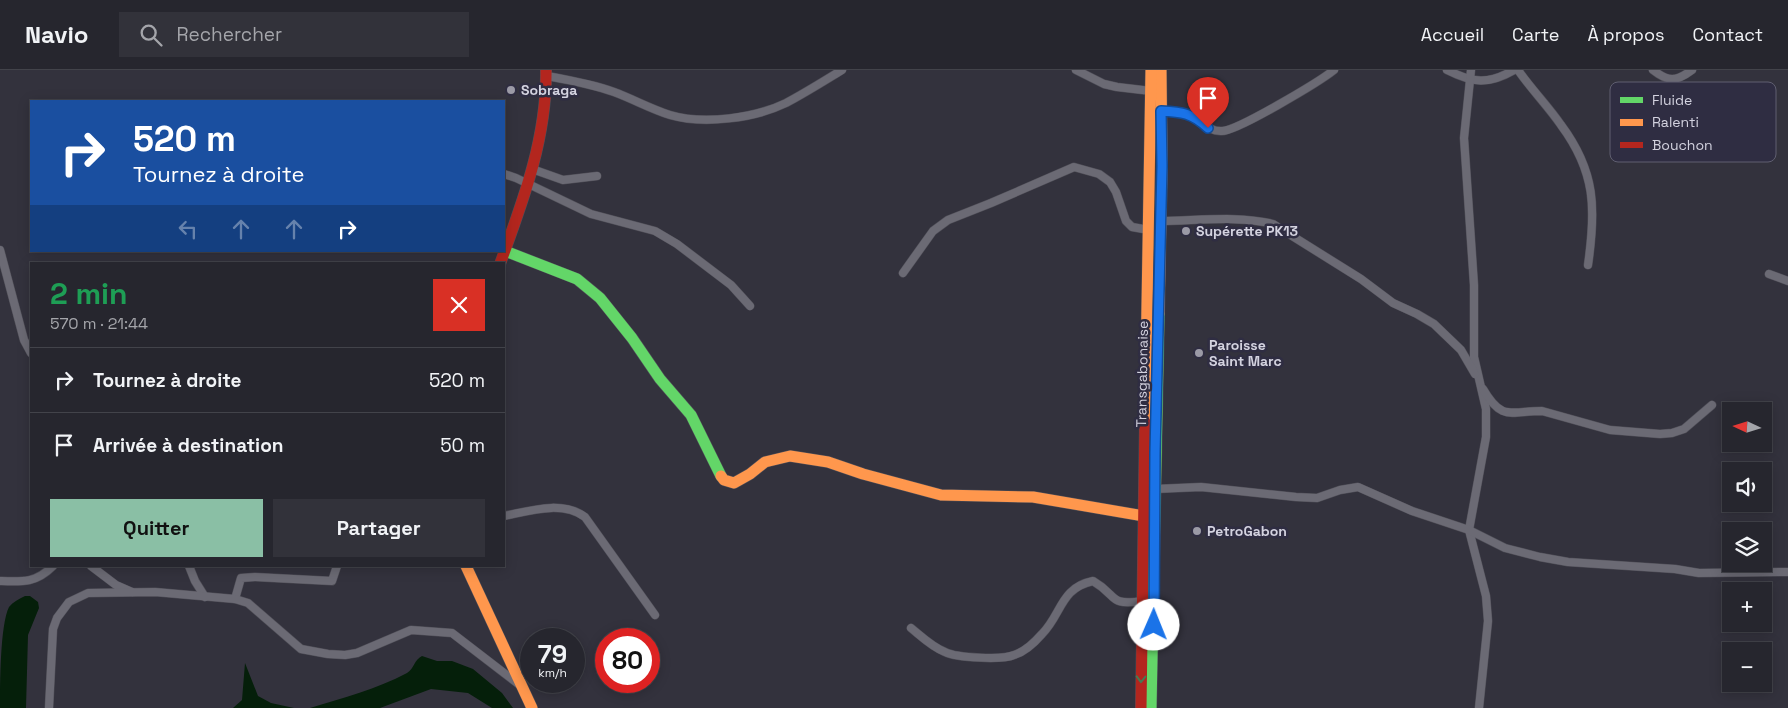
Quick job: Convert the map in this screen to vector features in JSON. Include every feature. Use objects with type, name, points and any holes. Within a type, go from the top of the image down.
[{"type":"main road","name":"Transgabonaise","points":[[1140,708],[1151,70]]},
{"type":"main road","name":"Transgabonaise","points":[[1151,708],[1161,70]]},
{"type":"main road","points":[[501,262],[532,169],[542,124],[546,73]]},
{"type":"main road","points":[[505,252],[577,279],[600,298],[632,338],[660,379],[691,416],[719,474],[730,483],[739,481],[765,462],[790,456],[828,462],[863,474],[940,495],[1033,497],[1144,516]]},
{"type":"main road","points":[[466,567],[520,684]]},
{"type":"main road","points":[[524,693],[532,708]]},
{"type":"street","points":[[546,73],[612,91],[670,115],[688,119],[721,119],[752,114],[786,103],[842,70]]},
{"type":"street","points":[[1076,70],[1104,84],[1151,90]]},
{"type":"street","points":[[1161,111],[1192,115],[1208,128],[1223,132],[1293,96],[1334,70]]},
{"type":"street","points":[[1447,70],[1471,81],[1489,81],[1514,70]]},
{"type":"street","points":[[1471,70],[1464,138],[1474,286],[1474,357],[1486,409],[1486,438],[1469,530],[1488,609],[1479,708]]},
{"type":"street","points":[[1518,70],[1562,125],[1587,173],[1594,216],[1588,264]]},
{"type":"street","points":[[1653,70],[1669,80],[1676,79],[1692,70]]},
{"type":"street","points":[[903,273],[933,231],[948,220],[991,204],[1074,167],[1099,174],[1110,182],[1116,192],[1126,220],[1132,227],[1149,230]]},
{"type":"street","points":[[532,169],[563,180],[597,176]]},
{"type":"street","points":[[505,174],[528,183],[590,214],[655,231],[677,244],[731,285],[750,306]]},
{"type":"street","points":[[1160,221],[1226,220],[1261,221],[1273,224],[1361,279],[1393,303],[1434,324],[1461,350],[1490,401],[1500,410],[1520,414],[1542,411],[1610,430],[1660,434],[1684,429],[1712,405]]},
{"type":"street","points":[[0,250],[24,340],[30,351]]},
{"type":"street","points":[[1770,274],[1788,281]]},
{"type":"street","points":[[1155,489],[1201,487],[1317,498],[1340,490],[1358,487],[1412,511],[1469,530],[1505,548],[1540,557],[1568,562],[1675,569],[1699,573],[1788,572]]},
{"type":"street","points":[[505,516],[557,508],[579,512],[585,517],[656,616]]},
{"type":"street","points":[[0,581],[21,582],[33,580],[44,575],[52,567]]},
{"type":"street","points":[[92,567],[116,584],[134,593]]},
{"type":"street","points":[[189,567],[195,581],[206,597]]},
{"type":"street","points":[[235,599],[241,578],[332,581],[338,567]]},
{"type":"street","points":[[910,628],[930,644],[947,653],[963,656],[1002,658],[1014,656],[1043,634],[1064,600],[1074,588],[1082,583],[1093,581],[1118,602],[1143,601]]},
{"type":"street","points":[[49,708],[52,629],[57,618],[69,602],[88,593],[155,592],[235,599],[248,603],[301,649],[328,654],[345,655],[357,653],[410,630],[452,633],[520,686]]},
{"type":"shaded area","points":[[25,596],[30,596],[38,602],[39,608],[28,635],[26,708],[0,708],[1,656],[6,616],[9,607]]},
{"type":"shaded area","points":[[422,656],[437,661],[452,661],[473,669],[502,693],[513,708],[492,708],[468,693],[431,689],[380,708],[310,708],[360,693],[396,679],[407,673]]},
{"type":"shaded area","points":[[245,663],[258,696],[271,703],[294,708],[233,708],[242,700]]},
{"type":"traffic: fast","points":[[505,251],[577,279],[600,298],[632,338],[660,379],[691,415],[721,476]]},
{"type":"traffic: fast","points":[[1151,708],[1159,314]]},
{"type":"traffic: slow","points":[[1145,422],[1151,70]]},
{"type":"traffic: slow","points":[[1159,314],[1162,166],[1161,70]]},
{"type":"traffic: slow","points":[[721,476],[724,480],[734,483],[750,474],[765,462],[790,456],[828,462],[863,474],[941,495],[1033,497],[1144,516]]},
{"type":"traffic: slow","points":[[466,567],[532,708]]},
{"type":"traffic: jam","points":[[505,250],[525,193],[538,145],[545,95],[546,70]]},
{"type":"traffic: jam","points":[[501,262],[504,252]]},
{"type":"traffic: jam","points":[[1141,708],[1145,422]]},
{"type":"place","name":"Sobraga","points":[[511,90]]},
{"type":"place","name":"Supérette PK13","points":[[1186,231]]},
{"type":"place","name":"Paroisse Saint Marc","points":[[1199,353]]},
{"type":"place","name":"PetroGabon","points":[[1197,531]]},
{"type":"route","points":[[1154,625],[1155,453],[1162,166],[1161,111],[1192,115],[1208,128]]}]
